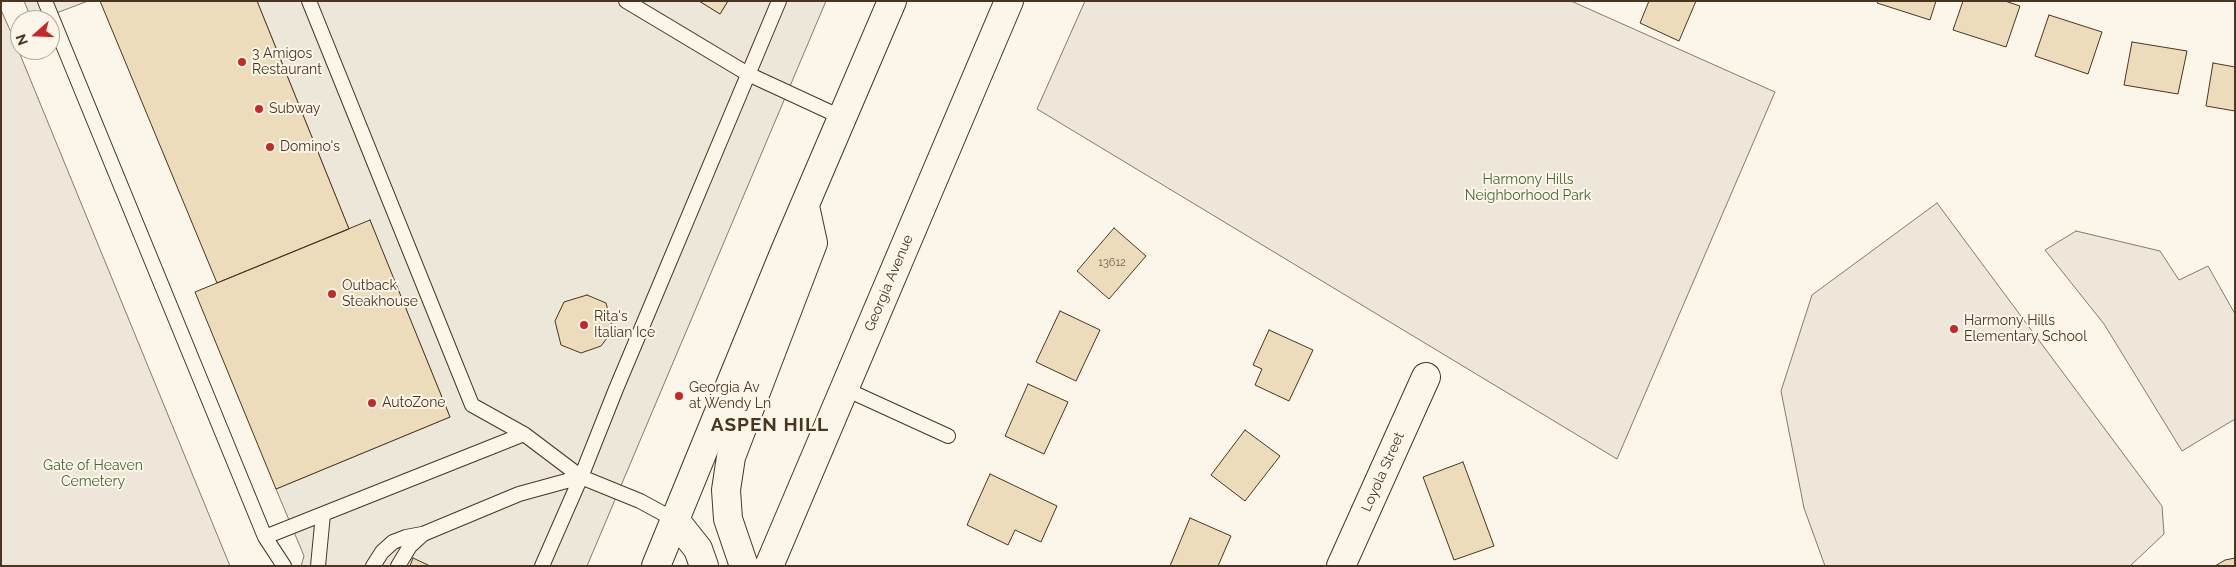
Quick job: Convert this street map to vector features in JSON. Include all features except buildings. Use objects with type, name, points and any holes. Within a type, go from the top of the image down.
[{"type":"main road","points":[[656,566],[892,1]]},
{"type":"main road","name":"Georgia Avenue","points":[[769,566],[1009,1]]},
{"type":"main road","points":[[744,566],[728,519],[726,490],[731,457],[813,243],[805,206]]},
{"type":"main road","name":"Loyola Street","points":[[1340,566],[1426,378]]},
{"type":"main road","points":[[675,520],[698,549],[704,566]]},
{"type":"lane","points":[[45,1],[265,537],[284,566]]},
{"type":"lane","points":[[309,1],[472,405],[524,434],[581,477],[640,501],[675,520]]},
{"type":"lane","points":[[626,1],[748,74],[843,118]]},
{"type":"lane","points":[[542,566],[581,477],[779,1]]},
{"type":"lane","points":[[843,388],[948,436]]},
{"type":"lane","points":[[265,537],[524,434]]},
{"type":"lane","points":[[373,566],[382,552],[393,542],[423,534],[519,494],[581,477]]},
{"type":"lane","points":[[318,566],[323,514]]},
{"type":"lane","points":[[398,566],[410,546],[423,534]]},
{"type":"green space","name":"Harmony Hills Neighborhood Park","points":[[1085,1],[1571,1],[1775,92],[1617,459],[1037,109]]},
{"type":"green space","name":"Gate of Heaven Cemetery","points":[[1,10],[10,30],[10,60],[22,60],[230,566],[1,566]]},
{"type":"green space","points":[[1937,203],[2162,506],[2164,534],[2130,566],[1825,566],[1804,508],[1781,391],[1812,295]]},
{"type":"green space","points":[[2076,231],[2160,251],[2179,280],[2208,266],[2235,314],[2235,419],[2182,451],[2104,324],[2045,250]]},
{"type":"shaded area","points":[[24,1],[88,1],[60,12],[60,10],[28,10]]},
{"type":"shaded area","points":[[257,1],[699,1],[720,14],[728,1],[826,1],[587,566],[301,566],[304,556],[276,489],[450,417],[370,221],[349,229]]},
{"type":"place","name":"3 Amigos Restaurant","points":[[242,62]]},
{"type":"place","name":"Subway","points":[[259,109]]},
{"type":"place","name":"Domino's","points":[[270,147]]},
{"type":"place","name":"Outback Steakhouse","points":[[332,294]]},
{"type":"place","name":"Rita's Italian Ice","points":[[584,325]]},
{"type":"place","name":"Harmony Hills Elementary School","points":[[1954,329]]},
{"type":"place","name":"Georgia Av at Wendy Ln","points":[[679,396]]},
{"type":"place","name":"AutoZone","points":[[372,403]]},
{"type":"district","name":"ASPEN HILL","points":[[770,425]]}]
